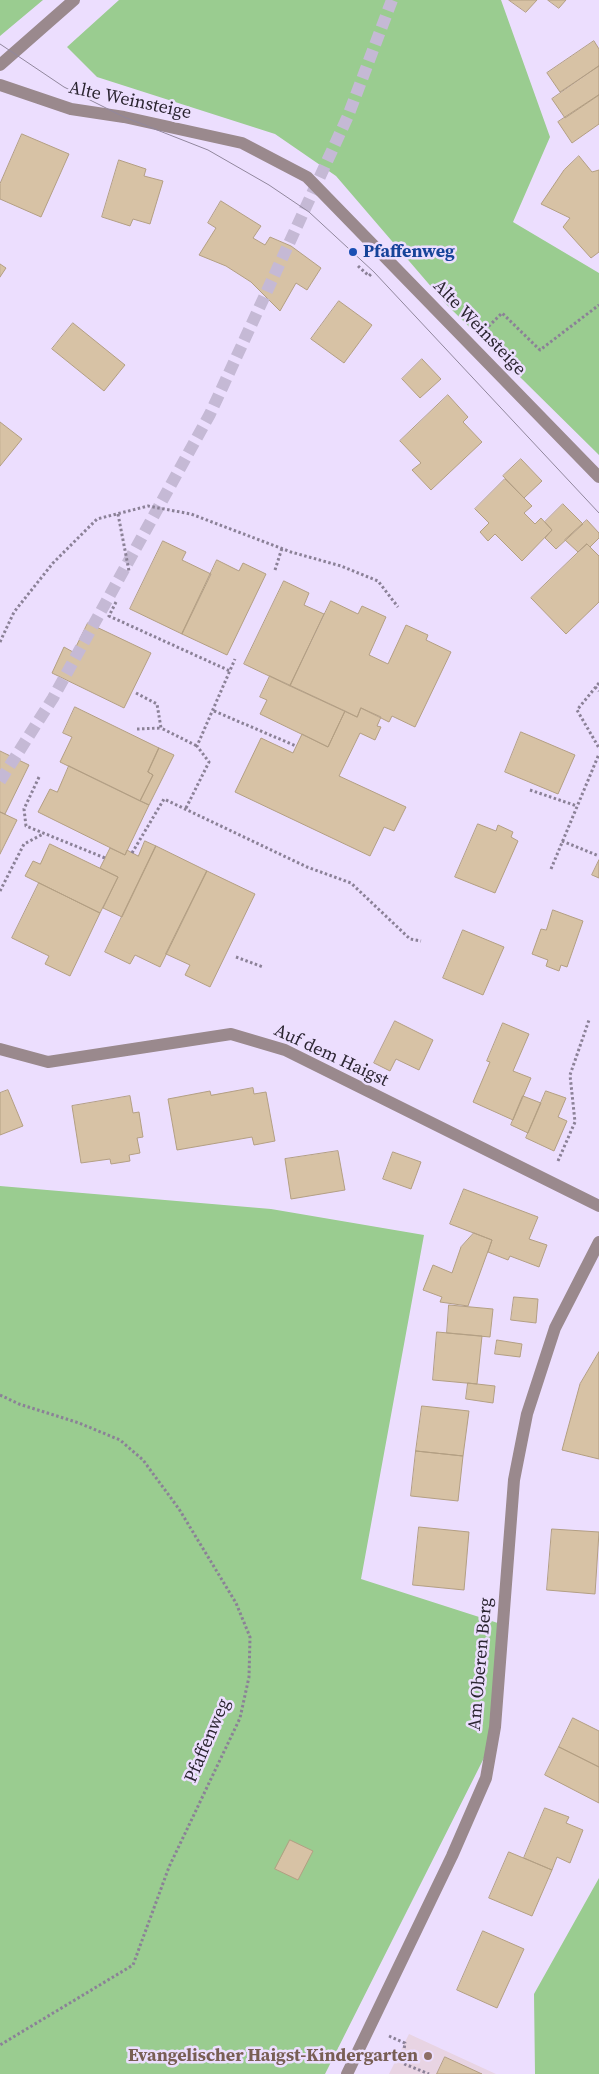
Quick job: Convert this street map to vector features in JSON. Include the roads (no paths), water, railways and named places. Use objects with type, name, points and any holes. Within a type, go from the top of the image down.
[{"type":"street","points":[[0,65],[74,0]]},
{"type":"street","name":"Alte Weinsteige","points":[[0,85],[71,109],[124,117],[242,143],[307,176],[599,478]]},
{"type":"street","name":"Auf dem Haigst","points":[[0,1049],[48,1062],[232,1034],[285,1050],[599,1206]]},
{"type":"street","name":"Am Oberen Berg","points":[[347,2074],[452,1856],[486,1778],[495,1727],[514,1480],[523,1432],[555,1328],[599,1242]]},
{"type":"tunnel","points":[[0,781],[53,698],[210,414],[348,116],[392,0]]},
{"type":"tram line","points":[[0,44],[64,87],[124,117],[208,150],[269,185],[309,212],[374,272],[599,513]]},
{"type":"place","name":"Pfaffenweg","points":[[353,252]]},
{"type":"place","name":"Evangelischer Haigst-Kindergarten","points":[[428,2056]]}]
